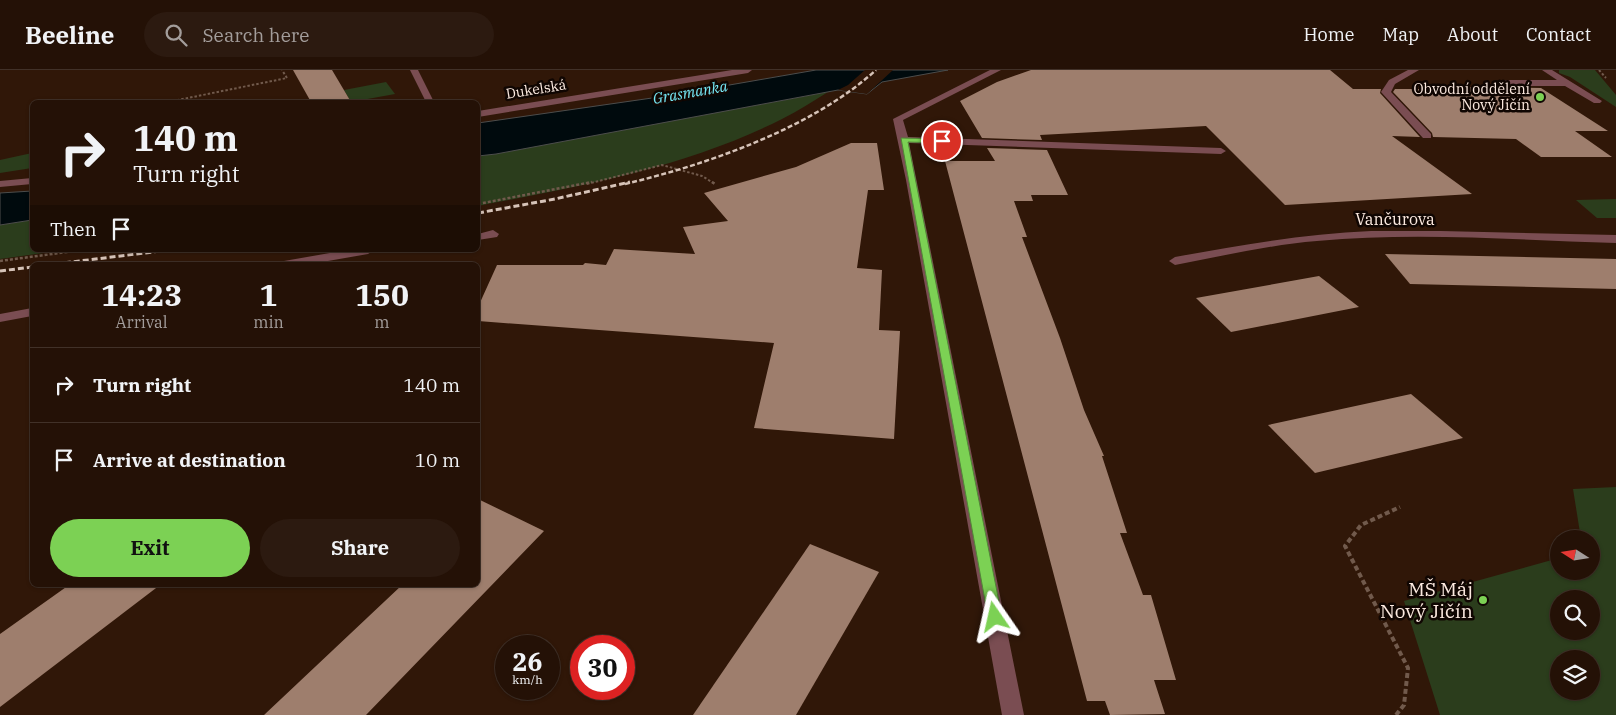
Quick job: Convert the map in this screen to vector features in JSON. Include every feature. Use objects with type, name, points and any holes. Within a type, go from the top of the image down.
[{"type":"street","points":[[414,70],[429,100]]},
{"type":"street","name":"Dukelská","points":[[480,114],[748,70]]},
{"type":"street","points":[[997,70],[898,119],[904,140],[1013,715]]},
{"type":"street","points":[[1415,70],[1392,82],[1386,92],[1427,136]]},
{"type":"street","points":[[1546,70],[1597,101]]},
{"type":"street","points":[[1503,83],[1567,83]]},
{"type":"street","points":[[904,140],[1221,151]]},
{"type":"street","points":[[0,184],[30,181]]},
{"type":"street","points":[[480,237],[493,234]]},
{"type":"street","name":"Vančurova","points":[[1175,261],[1287,241],[1336,236],[1410,235],[1616,239]]},
{"type":"street","points":[[301,262],[357,252]]},
{"type":"street","points":[[0,318],[30,312]]},
{"type":"path","points":[[178,100],[287,78],[282,70]]},
{"type":"path","points":[[480,204],[574,187],[662,165],[702,176],[715,184]]},
{"type":"path","points":[[0,261],[67,252]]},
{"type":"path","points":[[1396,715],[1404,705],[1408,668],[1345,546],[1361,525],[1400,507]]},
{"type":"green space","points":[[1559,70],[1595,70],[1616,95],[1616,107],[1570,77],[1559,73]]},
{"type":"green space","points":[[386,82],[395,94],[362,100],[350,100],[344,90]]},
{"type":"green space","points":[[828,92],[788,116],[746,136],[709,150],[633,173],[556,191],[480,206],[480,156]]},
{"type":"green space","points":[[30,153],[30,168],[0,173],[0,160]]},
{"type":"green space","points":[[1616,199],[1616,218],[1597,218],[1576,200]]},
{"type":"green space","points":[[30,220],[30,252],[51,252],[0,259],[0,225]]},
{"type":"green space","name":"MŠ Máj Nový Jičín","points":[[1616,487],[1616,715],[1440,715],[1404,601],[1550,560],[1550,580],[1600,580],[1600,530],[1580,530],[1573,489]]},
{"type":"water","name":"Grasmanka","points":[[816,70],[948,70],[882,82],[867,94],[838,90],[480,156],[480,123],[666,96]]},
{"type":"water","points":[[30,191],[30,220],[0,225],[0,193]]},
{"type":"pier","points":[[865,70],[893,70],[867,94],[838,90],[848,85]]},
{"type":"building","points":[[293,70],[332,70],[350,100],[310,100]]},
{"type":"building","points":[[1031,70],[1330,70],[1353,89],[1381,89],[1380,93],[1420,137],[1392,136],[1472,194],[1285,205],[1206,126],[1040,135],[1042,140],[982,138],[960,101],[997,82]]},
{"type":"building","points":[[1451,87],[1541,88],[1608,131],[1575,131],[1612,157],[1541,157],[1516,139],[1433,137],[1432,133],[1393,92],[1395,89],[1453,89]]},
{"type":"building","points":[[851,143],[877,143],[884,190],[868,190],[857,268],[882,270],[879,330],[900,331],[894,439],[754,428],[774,343],[480,321],[480,303],[497,265],[583,265],[585,263],[606,265],[614,249],[695,254],[683,227],[728,221],[704,193],[796,167]]},
{"type":"building","points":[[987,148],[1047,150],[1068,195],[1031,195],[1033,201],[1014,201],[1027,237],[1022,237],[1060,338],[1084,410],[1104,456],[1102,456],[1127,533],[1120,533],[1143,595],[1151,595],[1176,680],[1154,680],[1165,714],[1110,715],[1105,701],[1087,701],[945,161],[995,161]]},
{"type":"building","points":[[1385,254],[1616,259],[1616,289],[1410,284]]},
{"type":"building","points":[[1319,276],[1359,307],[1231,332],[1196,298]]},
{"type":"building","points":[[1411,394],[1463,438],[1315,473],[1268,425]]},
{"type":"building","points":[[480,500],[544,531],[366,715],[264,715],[400,587],[480,587]]},
{"type":"building","points":[[810,544],[879,572],[796,715],[693,715]]},
{"type":"building","points":[[66,587],[157,587],[0,707],[0,634]]},
{"type":"railway","points":[[625,184],[691,166],[758,141],[822,109],[850,91],[876,70]]},
{"type":"railway","points":[[480,213],[555,199],[630,182]]},
{"type":"railway","points":[[71,262],[153,252]]},
{"type":"railway","points":[[0,271],[30,267]]},
{"type":"place","name":"Obvodní oddělení Nový Jičín","points":[[1540,97]]},
{"type":"place","name":"MŠ Máj Nový Jičín","points":[[1483,600]]},
{"type":"route","points":[[942,141],[904,140],[995,617]]}]
